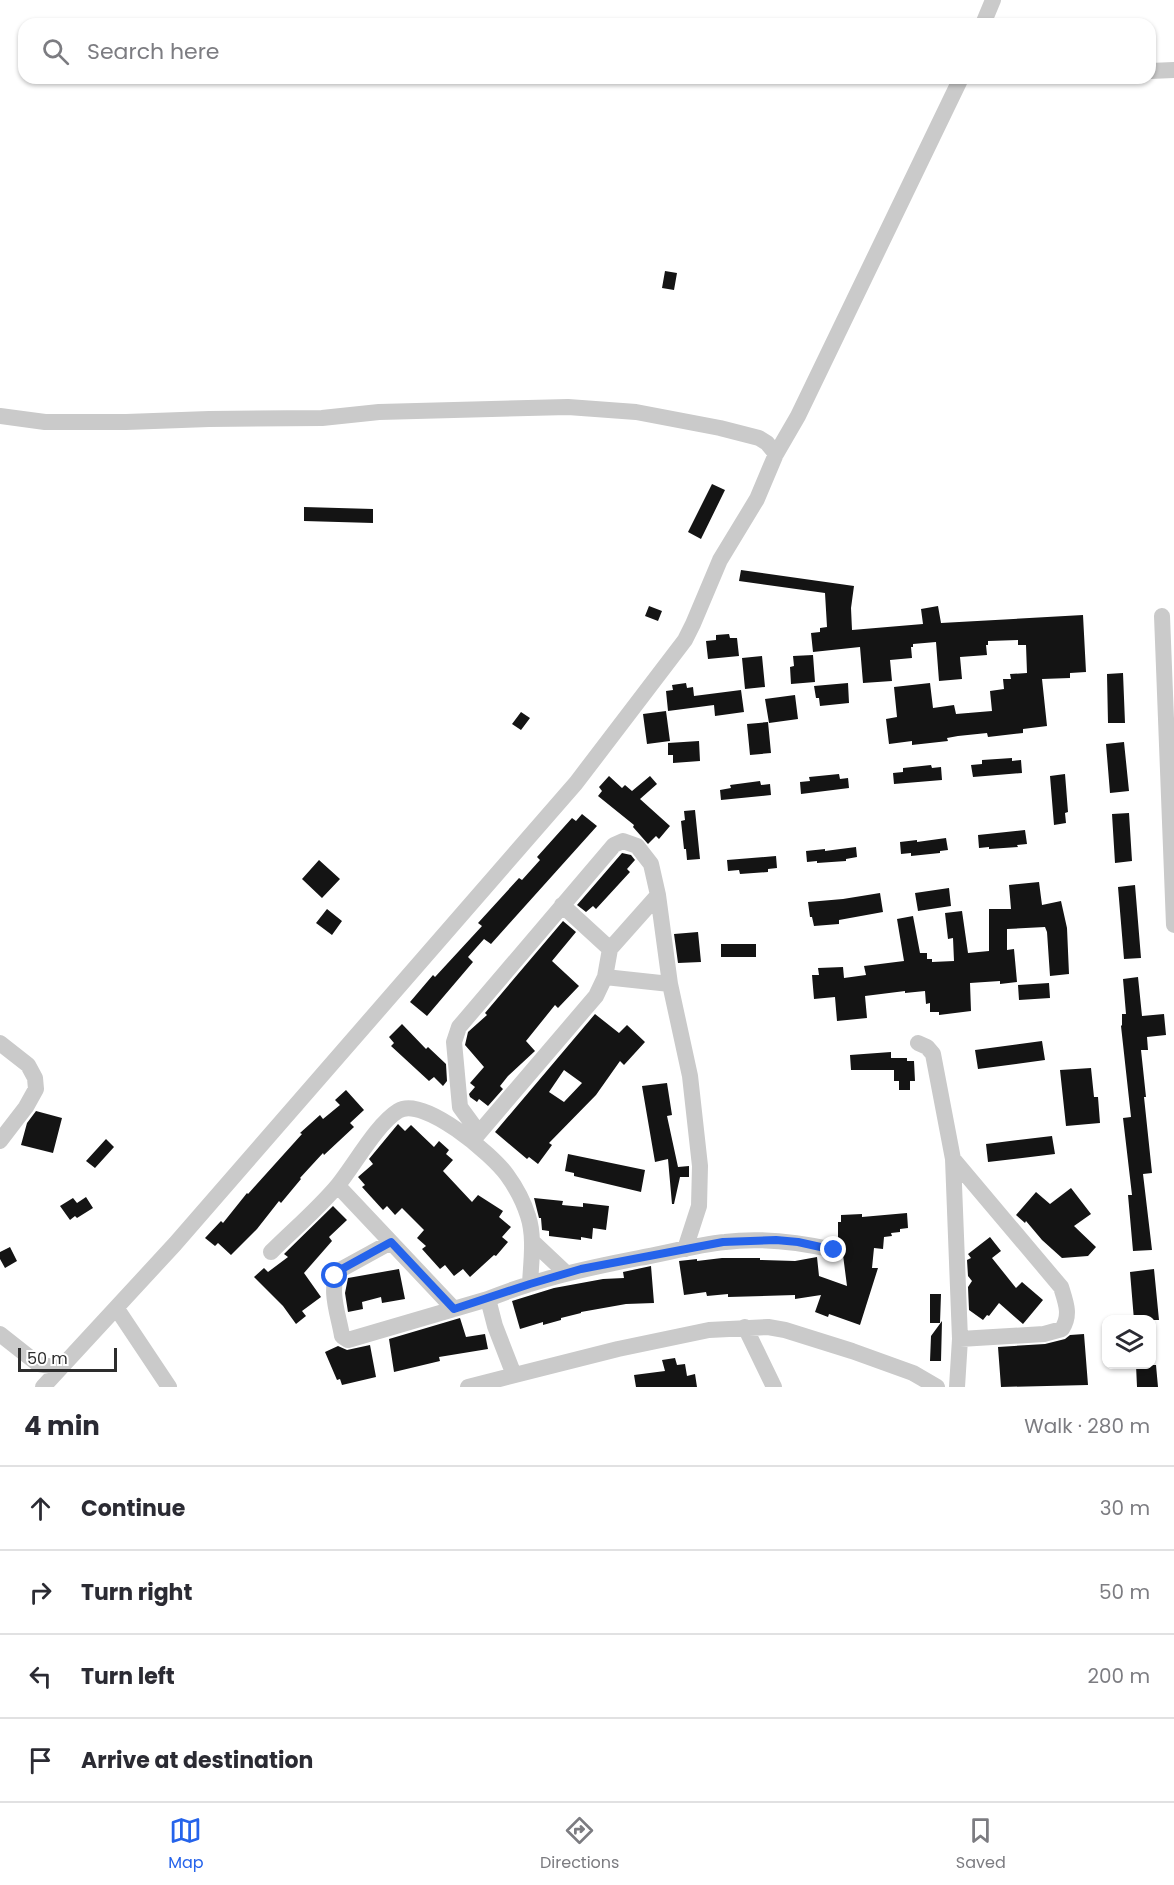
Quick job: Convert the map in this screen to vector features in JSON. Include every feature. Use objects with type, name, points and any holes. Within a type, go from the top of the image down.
[{"type":"street","points":[[986,18],[993,0]]},
{"type":"street","points":[[1156,71],[1174,70]]},
{"type":"street","points":[[42,1387],[117,1309],[576,783],[685,640],[712,576],[757,499],[776,454],[798,416],[960,84]]},
{"type":"street","points":[[0,416],[45,422],[126,422],[209,418],[322,418],[379,412],[568,407],[636,412],[720,428],[759,438],[767,443],[776,454]]},
{"type":"street","points":[[1161,616],[1169,687],[1174,925]]},
{"type":"street","points":[[530,1284],[532,1240],[528,1215],[506,1174],[476,1137],[460,1107],[454,1042],[459,1027],[614,845],[622,841],[637,846],[651,864],[658,895],[670,984],[690,1076],[700,1166],[699,1206],[685,1249]]},
{"type":"street","points":[[476,1137],[596,996],[605,977],[610,949],[658,895]]},
{"type":"street","points":[[562,905],[610,949]]},
{"type":"street","points":[[605,977],[670,984]]},
{"type":"street","points":[[0,1043],[28,1065],[35,1078],[36,1089],[26,1107],[0,1141]]},
{"type":"street","points":[[918,1043],[927,1047],[933,1054],[953,1159],[960,1340],[957,1387]]},
{"type":"street","points":[[271,1252],[338,1186],[389,1117],[401,1109],[412,1108],[439,1118],[476,1137]]},
{"type":"street","points":[[953,1159],[1056,1280],[1061,1287],[1068,1320],[1062,1329],[1044,1334],[960,1340]]},
{"type":"street","points":[[338,1186],[454,1309]]},
{"type":"street","points":[[532,1240],[566,1274]]},
{"type":"street","points":[[391,1242],[340,1270],[335,1276],[333,1286],[342,1336],[348,1340],[566,1274],[685,1249],[723,1242],[776,1240],[834,1250]]},
{"type":"street","points":[[488,1299],[495,1326],[514,1376]]},
{"type":"street","points":[[117,1309],[169,1387]]},
{"type":"street","points":[[745,1327],[774,1387]]},
{"type":"street","points":[[468,1387],[618,1349],[709,1330],[745,1327],[785,1330],[913,1373],[937,1387]]},
{"type":"street","points":[[0,1334],[38,1364],[59,1368]]},
{"type":"street","points":[[38,1364],[42,1387]]},
{"type":"building","points":[[665,271],[677,273],[674,290],[662,288]]},
{"type":"building","points":[[712,484],[725,490],[701,539],[688,532]]},
{"type":"building","points":[[304,507],[373,509],[373,523],[304,521]]},
{"type":"building","points":[[741,570],[854,586],[851,608],[852,630],[923,624],[921,609],[938,606],[941,623],[1083,615],[1086,672],[1070,673],[1070,678],[1042,679],[1047,726],[1023,729],[1023,733],[988,737],[987,733],[947,738],[948,741],[912,745],[912,741],[889,744],[886,719],[897,717],[894,687],[930,683],[933,708],[954,705],[956,714],[992,711],[990,691],[1004,689],[1003,679],[1011,679],[1010,674],[1027,673],[1026,645],[1018,645],[1018,640],[988,641],[987,655],[960,657],[962,679],[939,681],[936,642],[913,644],[912,658],[890,660],[892,681],[863,683],[860,647],[813,652],[811,633],[820,632],[820,628],[827,627],[825,593],[739,581]]},
{"type":"building","points":[[649,606],[662,611],[658,621],[645,616]]},
{"type":"building","points":[[729,634],[730,638],[737,638],[739,656],[708,659],[706,641],[716,640],[716,635]]},
{"type":"building","points":[[813,655],[815,682],[791,684],[790,667],[794,666],[793,656]]},
{"type":"building","points":[[762,656],[765,687],[745,689],[742,658]]},
{"type":"building","points":[[1123,673],[1125,723],[1108,723],[1107,674]]},
{"type":"building","points":[[686,683],[687,688],[693,687],[694,696],[741,690],[744,712],[715,716],[714,705],[668,711],[666,691],[673,690],[672,685]]},
{"type":"building","points":[[848,683],[849,703],[820,706],[814,686]]},
{"type":"building","points":[[795,695],[798,719],[769,723],[765,699]]},
{"type":"building","points":[[666,711],[670,741],[647,744],[643,714]]},
{"type":"building","points":[[521,712],[530,718],[521,730],[512,724]]},
{"type":"building","points":[[768,722],[771,753],[750,755],[747,724]]},
{"type":"building","points":[[699,741],[700,761],[673,763],[673,755],[668,755],[668,743]]},
{"type":"building","points":[[1124,742],[1129,791],[1110,793],[1106,744]]},
{"type":"building","points":[[1012,758],[1012,761],[1021,760],[1022,773],[973,777],[971,765],[982,764],[982,760]]},
{"type":"building","points":[[931,765],[932,768],[941,767],[942,780],[894,784],[893,773],[903,772],[903,768]]},
{"type":"building","points":[[839,774],[840,779],[848,778],[849,788],[801,794],[800,782],[810,781],[809,777]]},
{"type":"building","points":[[1065,774],[1068,812],[1065,813],[1066,823],[1054,825],[1050,776]]},
{"type":"building","points":[[609,776],[622,788],[625,785],[632,791],[650,776],[657,784],[640,799],[670,826],[659,839],[656,836],[648,844],[633,827],[634,825],[598,796],[602,791],[599,787]]},
{"type":"building","points":[[760,781],[761,785],[770,784],[771,795],[721,800],[720,790],[731,788],[730,785]]},
{"type":"building","points":[[695,810],[700,859],[687,860],[681,821],[685,820],[684,811]]},
{"type":"building","points":[[1129,813],[1132,861],[1115,863],[1112,814]]},
{"type":"building","points":[[582,814],[597,826],[491,944],[484,939],[468,957],[473,962],[427,1016],[410,1002],[433,975],[435,977],[482,926],[478,923],[519,878],[522,880],[540,860],[537,857],[572,818],[576,821]]},
{"type":"building","points":[[1025,830],[1027,844],[1017,845],[1018,847],[979,848],[978,835]]},
{"type":"building","points":[[946,838],[948,850],[940,851],[940,853],[911,856],[911,853],[901,854],[900,842]]},
{"type":"building","points":[[856,847],[857,857],[846,859],[846,861],[807,862],[806,851]]},
{"type":"building","points":[[622,853],[631,855],[635,860],[627,869],[630,872],[596,909],[593,906],[586,912],[577,905]]},
{"type":"building","points":[[776,856],[777,868],[768,869],[768,872],[740,874],[739,870],[728,871],[727,860]]},
{"type":"building","points":[[319,860],[340,879],[322,898],[302,879]]},
{"type":"building","points":[[1039,882],[1042,905],[1061,901],[1067,928],[1069,974],[1050,976],[1045,927],[1007,929],[1007,950],[1014,949],[1017,982],[970,983],[971,1011],[939,1015],[939,1012],[930,1012],[930,1003],[926,1004],[925,991],[905,993],[905,991],[865,996],[867,1018],[837,1021],[835,997],[814,999],[812,975],[819,975],[818,968],[843,967],[844,978],[866,975],[864,966],[904,961],[897,919],[913,916],[920,953],[927,953],[927,959],[932,959],[932,962],[954,961],[953,938],[948,939],[945,913],[962,911],[968,953],[989,951],[989,909],[1011,909],[1009,885]]},
{"type":"building","points":[[1135,885],[1141,958],[1124,959],[1118,887]]},
{"type":"building","points":[[949,888],[951,906],[918,911],[915,893]]},
{"type":"building","points":[[880,893],[883,912],[839,920],[839,924],[814,926],[812,917],[810,917],[808,902]]},
{"type":"building","points":[[327,909],[342,921],[332,935],[316,923]]},
{"type":"building","points":[[563,921],[576,932],[552,961],[579,986],[558,1008],[555,1005],[526,1041],[535,1051],[508,1076],[500,1086],[503,1089],[488,1106],[479,1099],[477,1102],[470,1097],[469,1094],[475,1087],[470,1083],[484,1067],[465,1045],[468,1032],[487,1015],[485,1013]]},
{"type":"building","points":[[698,932],[701,962],[678,963],[674,934]]},
{"type":"building","points":[[721,944],[756,944],[756,957],[721,957]]},
{"type":"building","points":[[1138,977],[1142,1016],[1164,1014],[1166,1035],[1147,1037],[1148,1050],[1141,1050],[1152,1173],[1143,1174],[1152,1250],[1133,1251],[1128,1195],[1132,1195],[1123,1118],[1131,1117],[1121,1026],[1122,1014],[1126,1014],[1123,979]]},
{"type":"building","points":[[1049,983],[1050,998],[1019,1000],[1018,985]]},
{"type":"building","points":[[595,1014],[619,1033],[627,1025],[645,1042],[624,1065],[620,1061],[596,1095],[549,1143],[552,1145],[538,1164],[529,1157],[527,1159],[495,1132]],"holes":[[[564,1070],[582,1083],[564,1102],[549,1092]]]},
{"type":"building","points":[[402,1024],[426,1049],[428,1047],[446,1064],[447,1081],[443,1086],[434,1077],[429,1081],[391,1046],[394,1043],[389,1037]]},
{"type":"building","points":[[1042,1041],[1045,1060],[978,1069],[975,1050]]},
{"type":"building","points":[[891,1052],[891,1058],[907,1058],[907,1061],[914,1061],[915,1081],[910,1081],[910,1090],[899,1090],[899,1081],[894,1081],[894,1070],[851,1070],[850,1055]]},
{"type":"building","points":[[1091,1068],[1094,1097],[1098,1097],[1100,1123],[1066,1126],[1060,1070]]},
{"type":"building","points":[[667,1083],[672,1115],[667,1116],[678,1167],[689,1166],[689,1177],[680,1177],[674,1204],[672,1204],[668,1159],[655,1162],[642,1086]]},
{"type":"building","points":[[346,1090],[364,1110],[350,1123],[354,1127],[324,1155],[323,1153],[257,1229],[231,1255],[218,1243],[215,1246],[205,1238],[221,1221],[223,1223],[247,1193],[302,1134],[300,1133],[320,1115],[323,1119],[340,1105],[335,1100]]},
{"type":"building","points":[[36,1111],[62,1118],[53,1153],[21,1145],[27,1123]]},
{"type":"building","points":[[398,1124],[405,1131],[411,1125],[434,1147],[439,1141],[449,1150],[446,1154],[453,1160],[443,1171],[472,1202],[478,1195],[503,1211],[499,1217],[511,1227],[502,1237],[508,1242],[496,1256],[494,1255],[470,1277],[463,1269],[454,1276],[445,1265],[440,1269],[422,1249],[426,1246],[417,1238],[424,1230],[402,1208],[395,1215],[387,1206],[383,1210],[362,1187],[365,1185],[358,1177],[373,1164],[369,1159]]},
{"type":"building","points":[[1052,1136],[1055,1154],[988,1162],[986,1144]]},
{"type":"building","points":[[106,1139],[114,1147],[95,1168],[86,1161]]},
{"type":"building","points":[[568,1154],[645,1170],[641,1192],[574,1176],[574,1173],[565,1171]]},
{"type":"building","points":[[1071,1188],[1091,1214],[1074,1226],[1096,1247],[1088,1256],[1062,1258],[1026,1221],[1025,1223],[1016,1215],[1036,1192],[1050,1204]]},
{"type":"building","points":[[86,1197],[93,1208],[70,1220],[60,1206],[73,1198],[77,1203]]},
{"type":"building","points":[[534,1198],[563,1201],[562,1205],[583,1207],[583,1203],[609,1206],[606,1230],[593,1228],[592,1239],[549,1236],[549,1231],[542,1230],[541,1218],[539,1218]]},
{"type":"building","points":[[333,1206],[347,1220],[329,1237],[332,1241],[304,1273],[321,1297],[302,1311],[306,1316],[296,1324],[283,1306],[254,1277],[264,1268],[268,1272],[288,1257],[284,1254]]},
{"type":"building","points":[[907,1213],[908,1228],[891,1233],[892,1236],[884,1237],[883,1249],[874,1248],[872,1268],[878,1268],[860,1325],[829,1314],[828,1317],[815,1312],[821,1295],[795,1299],[795,1295],[728,1297],[728,1294],[707,1296],[706,1292],[684,1295],[679,1261],[697,1259],[697,1261],[722,1258],[760,1258],[760,1260],[795,1261],[817,1257],[819,1276],[847,1286],[844,1247],[838,1241],[838,1222],[841,1222],[841,1215],[862,1214],[862,1217]]},
{"type":"building","points":[[990,1237],[1001,1251],[992,1258],[1016,1288],[1022,1282],[1043,1300],[1023,1324],[999,1303],[983,1320],[969,1310],[968,1287],[972,1281],[968,1276],[967,1260],[971,1258],[968,1254]]},
{"type":"building","points":[[10,1247],[17,1261],[5,1268],[0,1259],[0,1252]]},
{"type":"building","points":[[651,1266],[654,1303],[626,1304],[581,1312],[561,1318],[561,1320],[543,1325],[543,1322],[520,1329],[512,1301],[554,1288],[603,1279],[624,1278],[623,1272]]},
{"type":"building","points":[[399,1269],[405,1299],[382,1303],[381,1297],[362,1302],[363,1309],[348,1312],[345,1293],[348,1278]]},
{"type":"building","points":[[1154,1269],[1159,1320],[1156,1320],[1156,1315],[1134,1315],[1130,1272]]},
{"type":"building","points":[[930,1294],[941,1294],[940,1323],[930,1323]]},
{"type":"building","points":[[460,1318],[466,1337],[485,1334],[488,1349],[439,1357],[440,1361],[394,1372],[389,1339]]},
{"type":"building","points":[[942,1321],[941,1361],[930,1361],[931,1336]]},
{"type":"building","points":[[1084,1334],[1088,1385],[1001,1387],[998,1347],[1045,1344],[1065,1339],[1070,1335]]},
{"type":"building","points":[[370,1345],[376,1377],[342,1385],[340,1379],[337,1380],[325,1352],[338,1346],[347,1350]]},
{"type":"building","points":[[675,1358],[677,1365],[685,1364],[687,1376],[695,1374],[697,1387],[636,1387],[634,1375],[665,1371],[662,1360]]},
{"type":"building","points":[[1156,1365],[1158,1387],[1137,1387],[1136,1369],[1156,1369]]},
{"type":"route","points":[[335,1276],[340,1270],[391,1242],[454,1309],[581,1269],[723,1242],[776,1240],[834,1250]]}]
